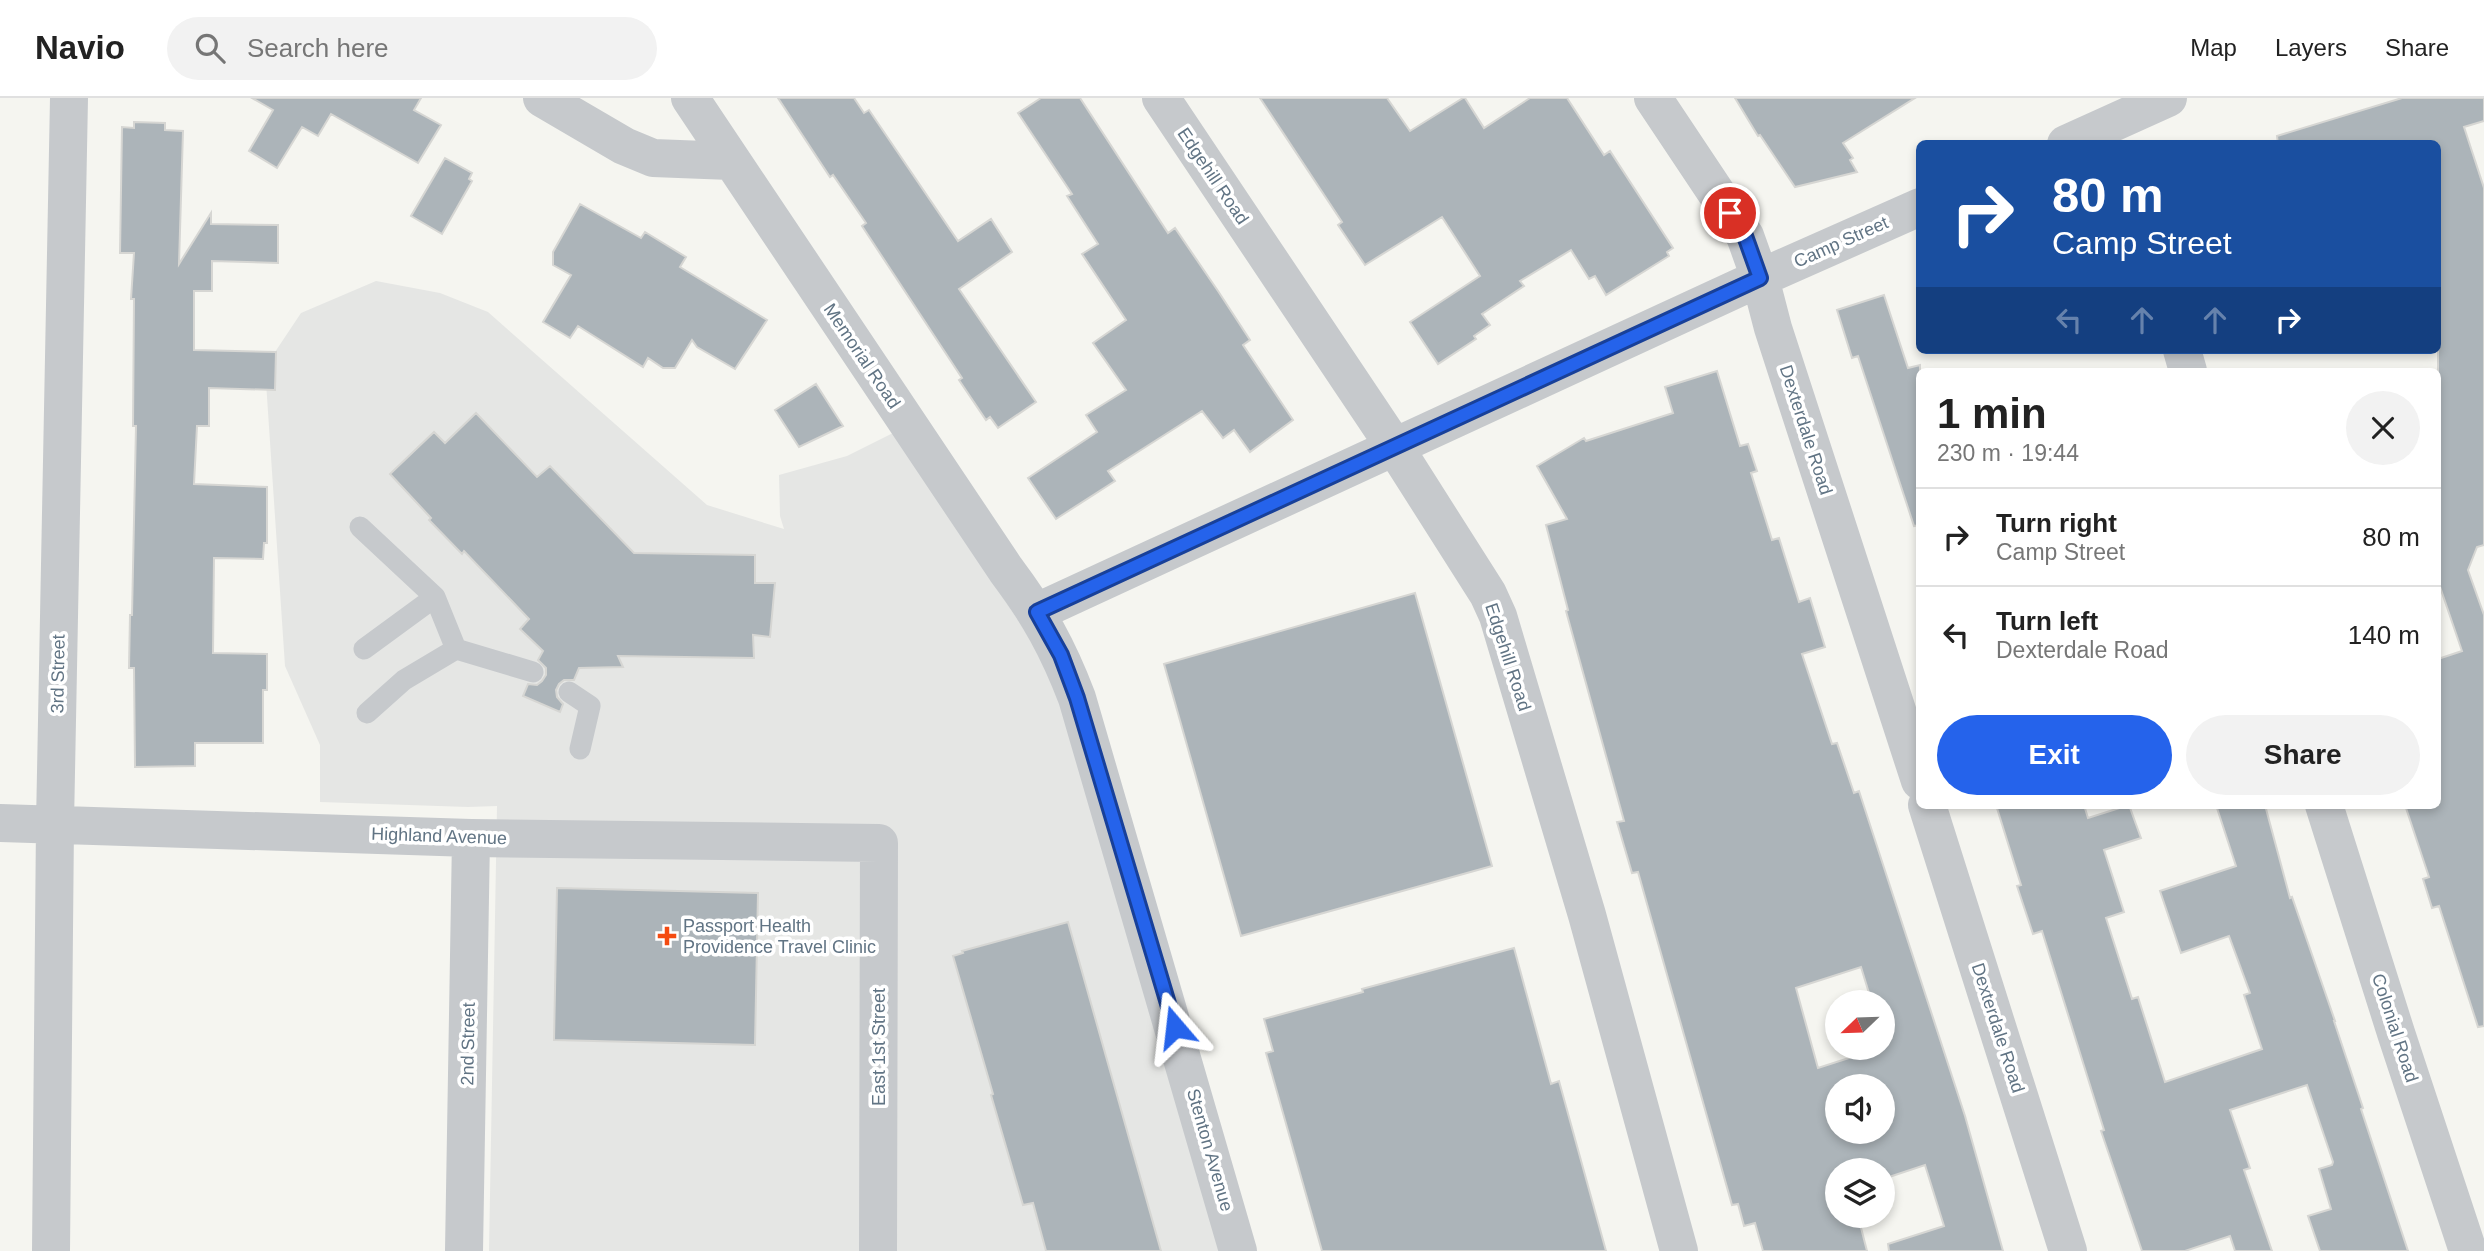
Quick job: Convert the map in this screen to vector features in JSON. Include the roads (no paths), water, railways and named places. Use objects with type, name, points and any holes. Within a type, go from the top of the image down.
[{"type":"street","name":"3rd Street","points":[[51,1251],[55,824],[69,98]]},
{"type":"street","points":[[542,98],[624,146],[653,158],[731,161]]},
{"type":"street","name":"Memorial Road","points":[[690,98],[1006,570],[1037,612]]},
{"type":"street","name":"Edgehill Road","points":[[1161,98],[1394,446],[1488,594],[1498,616],[1587,915],[1679,1251]]},
{"type":"street","name":"Dexterdale Road","points":[[1653,98],[1745,236],[1916,770]]},
{"type":"street","points":[[2074,140],[2168,98]]},
{"type":"street","name":"Camp Street","points":[[1037,612],[1760,278],[1916,210]]},
{"type":"street","name":"Stenton Avenue","points":[[1037,612],[1061,655],[1077,698],[1175,1027],[1238,1251]]},
{"type":"street","name":"Dexterdale Road","points":[[1928,809],[2068,1251]]},
{"type":"street","name":"Colonial Road","points":[[2325,809],[2468,1251]]},
{"type":"street","name":"Highland Avenue","points":[[0,824],[471,838],[879,843]]},
{"type":"street","name":"2nd Street","points":[[464,1251],[471,838]]},
{"type":"street","name":"East 1st Street","points":[[878,1251],[879,843]]},
{"type":"lane","points":[[360,527],[435,597],[456,649]]},
{"type":"lane","points":[[364,649],[435,597]]},
{"type":"lane","points":[[367,713],[404,680],[456,649],[533,672]]},
{"type":"lane","points":[[569,692],[590,706],[580,749]]},
{"type":"place","name":"Passport Health Providence Travel Clinic","points":[[667,936]]}]
